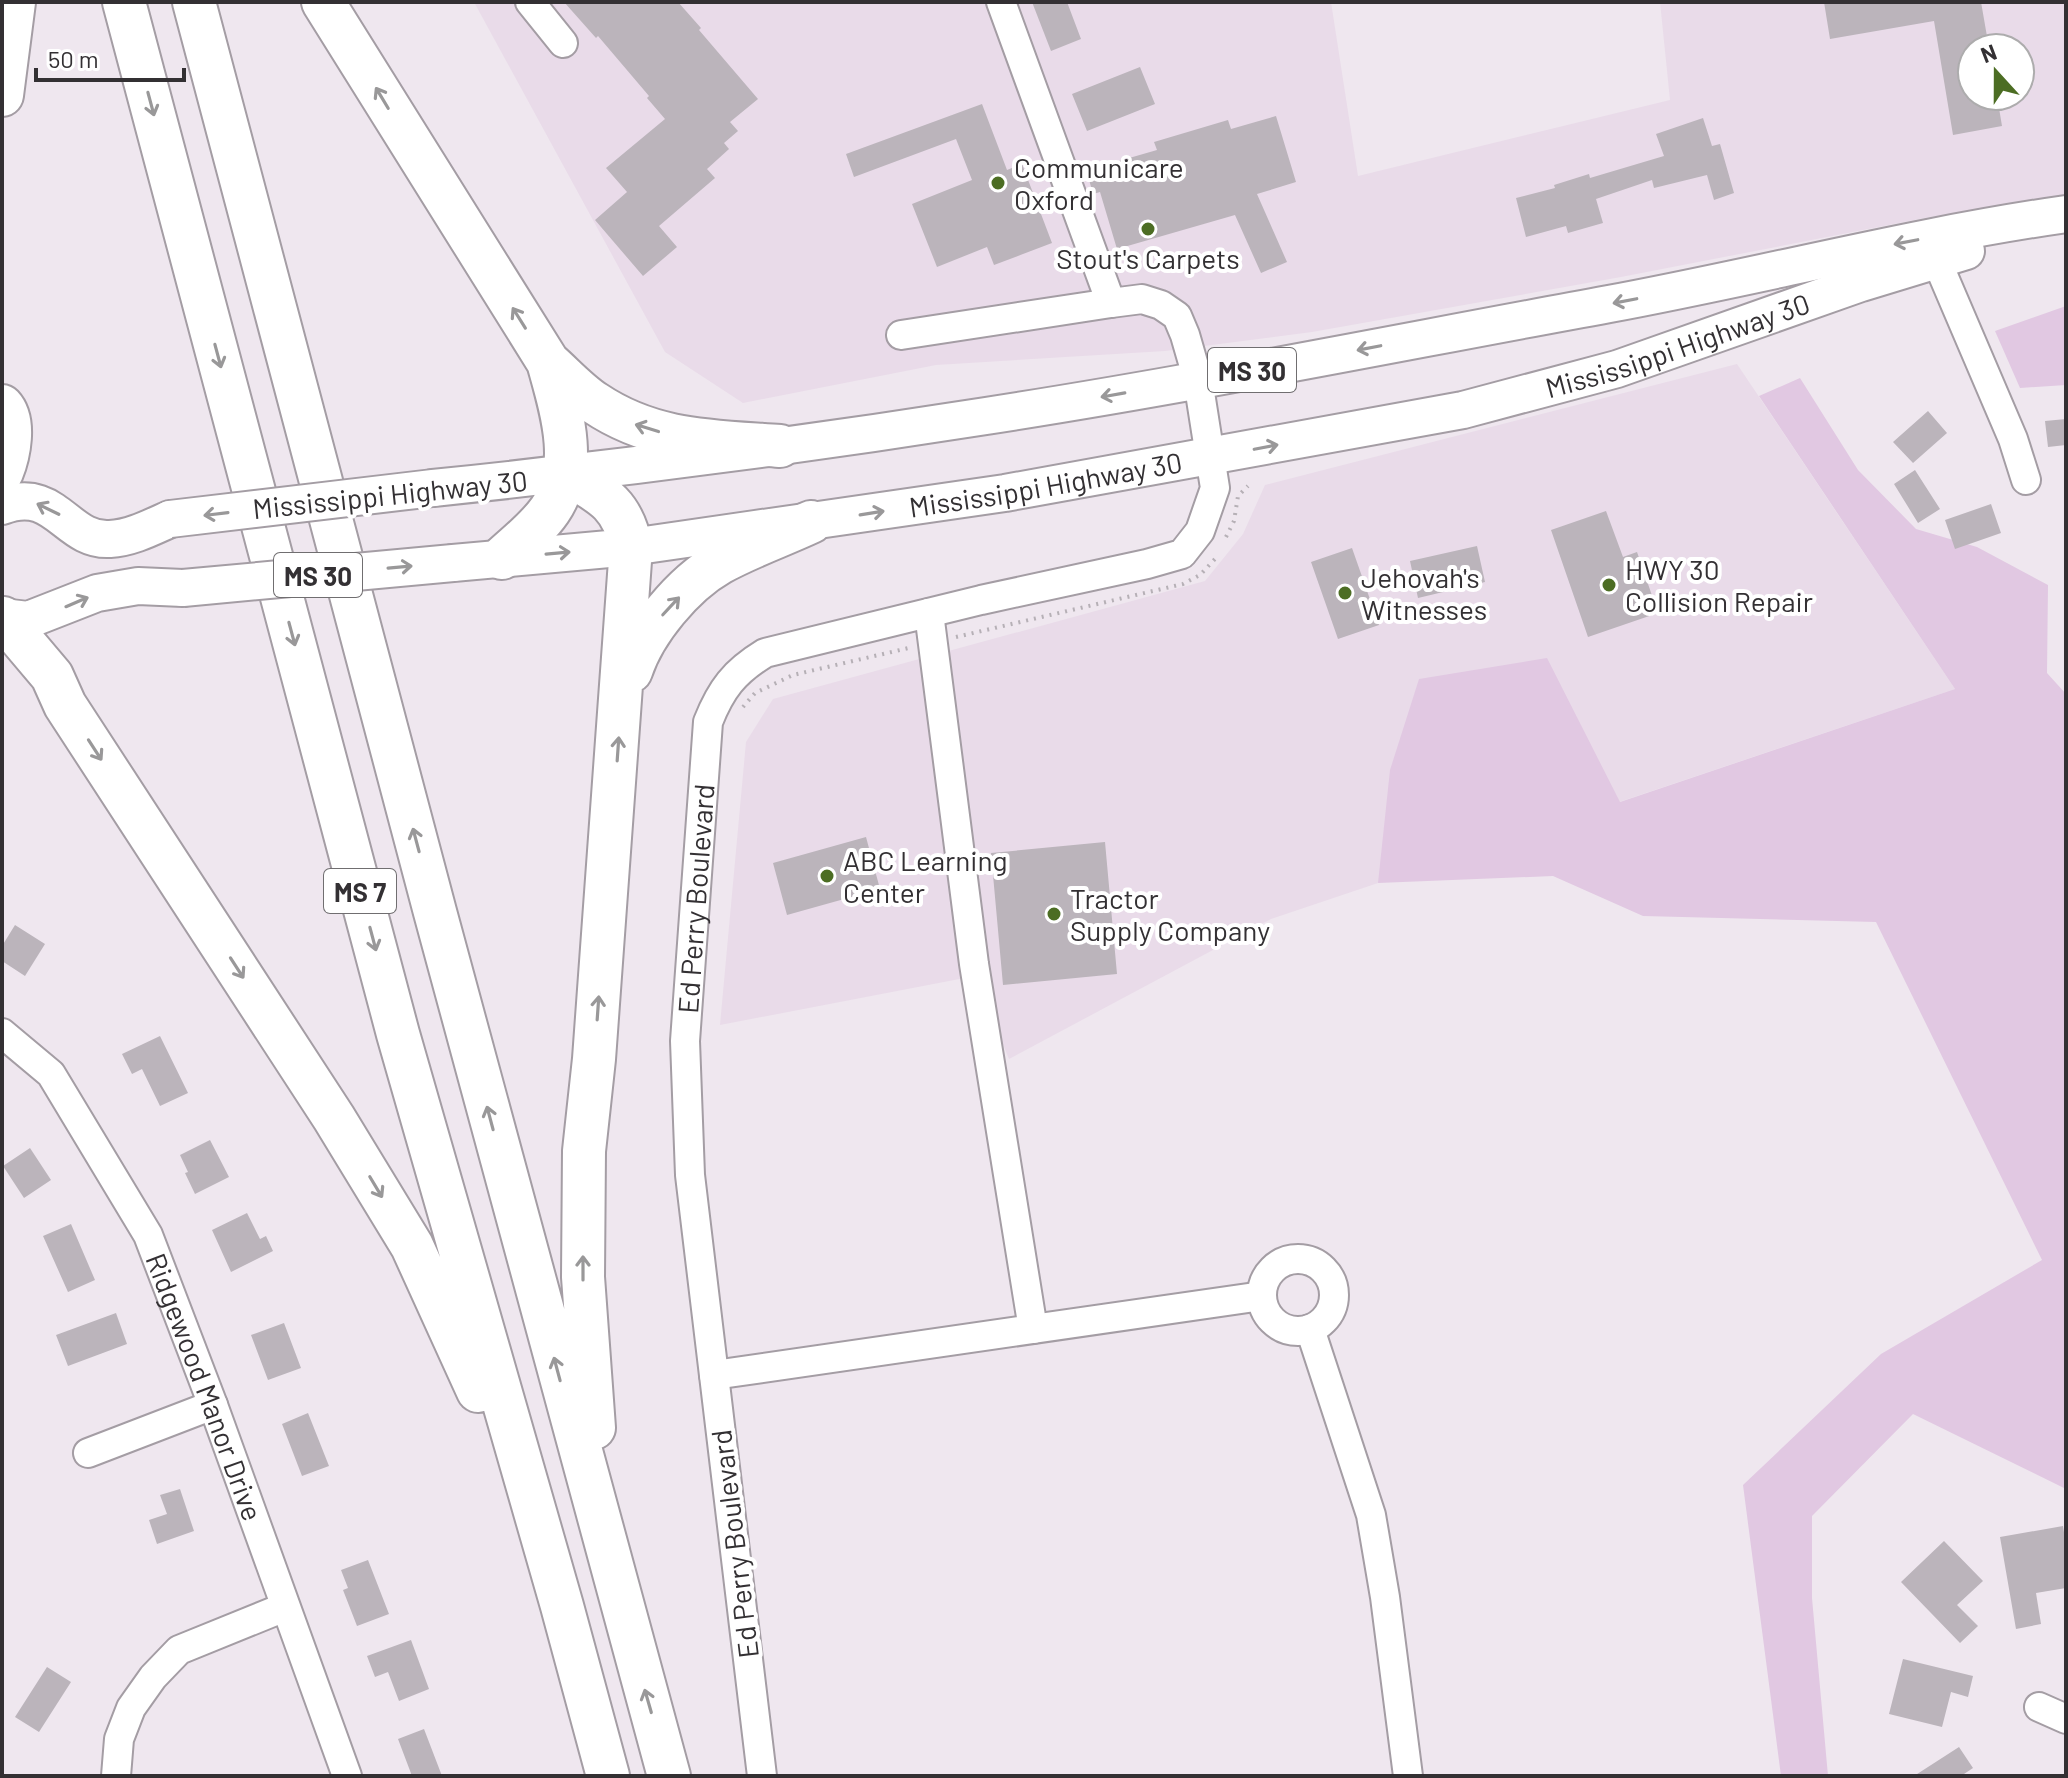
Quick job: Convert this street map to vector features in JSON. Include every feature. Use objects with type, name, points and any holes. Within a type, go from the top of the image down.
[{"type":"highway","points":[[2,95],[14,2]]},
{"type":"highway","name":"MS 7","points":[[124,2],[398,1034],[608,1776]]},
{"type":"highway","name":"MS 7","points":[[194,2],[669,1776]]},
{"type":"highway","points":[[323,2],[548,362],[593,402],[636,425],[686,439],[780,446]]},
{"type":"highway","points":[[502,558],[551,509],[567,474],[563,426],[548,362]]},
{"type":"highway","points":[[2,406],[7,411],[10,440],[2,472]]},
{"type":"highway","points":[[567,474],[602,493],[619,510],[628,529],[631,547],[622,698],[584,1167],[583,1277],[590,1396],[611,1568]]},
{"type":"highway","points":[[622,698],[637,653],[658,620],[685,591],[718,564],[811,522]]},
{"type":"highway","points":[[2,618],[52,676],[65,705],[334,1118],[412,1246],[472,1374],[562,1606]]},
{"type":"highway","points":[[2,664],[65,705]]},
{"type":"main road","name":"Mississippi Highway 30","points":[[2,506],[29,501],[51,507],[83,533],[109,539],[141,532],[170,519],[567,474],[780,446],[987,416],[1198,380],[1671,292],[1902,242],[2066,214]]},
{"type":"main road","name":"Mississippi Highway 30","points":[[2,618],[28,620],[97,593],[138,586],[183,588],[631,547],[811,522],[1020,490],[1463,410],[1617,369],[1936,259],[2066,225]]},
{"type":"main road","points":[[1671,292],[1684,346]]},
{"type":"street","points":[[530,2],[563,43]]},
{"type":"street","points":[[1001,2],[1111,303]]},
{"type":"street","points":[[1936,259],[2013,439],[2026,480]]},
{"type":"street","name":"Ed Perry Boulevard","points":[[762,1776],[690,1175],[685,1041],[708,722],[719,696],[741,668],[765,653],[1182,554],[1200,531],[1215,488],[1198,380],[1185,335],[1177,316],[1161,305],[1142,299],[901,335]]},
{"type":"street","points":[[929,613],[974,964],[1033,1329]]},
{"type":"street","name":"Ridgewood Manor Drive","points":[[2,1033],[51,1074],[148,1235],[347,1776]]},
{"type":"street","points":[[1303,1259],[1315,1263],[1332,1281],[1335,1294],[1328,1315],[1310,1329],[1299,1331],[1278,1325],[1264,1308],[1264,1284],[1270,1273],[1291,1260],[1303,1259]]},
{"type":"street","points":[[714,1375],[1262,1296]]},
{"type":"street","points":[[1310,1329],[1371,1515],[1408,1776]]},
{"type":"street","points":[[88,1453],[213,1405]]},
{"type":"street","points":[[116,1776],[119,1739],[131,1708],[153,1677],[179,1650],[285,1607]]},
{"type":"street","points":[[2039,1707],[2066,1719]]},
{"type":"path","points":[[1226,537],[1234,521],[1238,496],[1248,486]]},
{"type":"shaded area","points":[[474,2],[1331,2],[1358,176],[1670,100],[1660,2],[2066,2],[2066,195],[1930,217],[1621,277],[1312,332],[1165,351],[936,365],[743,403],[665,352]]},
{"type":"shaded area","points":[[2066,306],[2066,385],[2020,388],[1995,331]]},
{"type":"shaded area","points":[[1737,364],[1955,689],[1271,919],[1009,1059],[975,976],[720,1025],[746,742],[773,699],[1205,581],[1243,534],[1265,485]]},
{"type":"shaded area","points":[[1800,378],[1858,470],[1916,529],[1977,547],[2048,585],[2047,673],[2066,694],[2066,1489],[1913,1414],[1812,1516],[1812,1598],[1828,1776],[1781,1776],[1743,1485],[1881,1354],[2042,1260],[1876,922],[1643,916],[1553,876],[1378,883],[1390,770],[1419,679],[1547,658],[1620,802],[1955,689],[1759,396]]},
{"type":"building","points":[[564,2],[678,2],[758,99],[730,122],[738,131],[724,143],[729,149],[707,169],[715,178],[659,226],[677,247],[643,276],[595,220],[627,192],[606,168],[665,119],[598,36],[596,38]]},
{"type":"building","points":[[1032,2],[1067,2],[1081,39],[1051,51]]},
{"type":"building","points":[[1824,2],[1981,2],[1986,32],[1956,32],[1956,112],[2000,112],[2002,126],[1953,135],[1934,21],[1830,39]]},
{"type":"building","points":[[1140,67],[1155,104],[1087,131],[1072,94]]},
{"type":"building","points":[[982,104],[1007,170],[1022,164],[1052,243],[994,265],[987,247],[937,267],[912,204],[972,180],[956,139],[854,177],[846,154]]},
{"type":"building","points":[[1276,116],[1296,182],[1257,194],[1287,262],[1261,273],[1235,215],[1117,249],[1100,192],[1093,194],[1088,176],[1100,173],[1098,167],[1157,150],[1154,142],[1228,120],[1231,129]]},
{"type":"building","points":[[1703,118],[1712,146],[1720,144],[1734,193],[1714,200],[1707,175],[1654,188],[1652,180],[1596,199],[1603,223],[1568,233],[1566,226],[1526,237],[1516,198],[1555,188],[1554,185],[1589,174],[1590,178],[1664,156],[1656,134]]},
{"type":"building","points":[[1928,411],[1947,433],[1913,463],[1893,442]]},
{"type":"building","points":[[2066,419],[2066,445],[2048,447],[2045,421]]},
{"type":"building","points":[[1915,470],[1940,509],[1918,523],[1894,484]]},
{"type":"building","points":[[1991,504],[2001,533],[1955,549],[1945,520]]},
{"type":"building","name":"HWY 30 Collision Repair","points":[[1606,511],[1623,557],[1637,552],[1658,613],[1588,637],[1551,530]]},
{"type":"building","points":[[1477,546],[1485,582],[1418,598],[1410,561]]},
{"type":"building","name":"Jehovah's Witnesses","points":[[1352,548],[1379,625],[1338,639],[1311,562]]},
{"type":"building","name":"ABC Learning Center","points":[[866,837],[880,889],[787,915],[773,863]]},
{"type":"building","name":"Tractor Supply Company","points":[[1105,842],[1117,974],[1003,985],[991,853]]},
{"type":"building","points":[[15,925],[45,944],[25,976],[2,961],[2,946]]},
{"type":"building","points":[[160,1036],[188,1093],[160,1106],[142,1069],[132,1074],[122,1054]]},
{"type":"building","points":[[210,1140],[229,1177],[195,1194],[180,1155]]},
{"type":"building","points":[[30,1148],[51,1180],[24,1198],[3,1166]]},
{"type":"building","points":[[247,1213],[260,1239],[266,1236],[273,1251],[231,1272],[212,1230]]},
{"type":"building","points":[[71,1224],[95,1280],[68,1292],[43,1236]]},
{"type":"building","points":[[116,1313],[127,1344],[68,1366],[56,1335]]},
{"type":"building","points":[[284,1323],[301,1368],[268,1380],[251,1335]]},
{"type":"building","points":[[308,1413],[329,1466],[302,1476],[282,1424]]},
{"type":"building","points":[[180,1489],[194,1531],[157,1544],[149,1520],[167,1514],[160,1495]]},
{"type":"building","points":[[2063,1526],[2066,1588],[2036,1593],[2041,1624],[2016,1629],[2000,1537]]},
{"type":"building","points":[[1944,1541],[1983,1581],[1957,1605],[1978,1626],[1960,1643],[1901,1582]]},
{"type":"building","points":[[368,1560],[389,1614],[357,1626],[343,1590],[348,1588],[341,1570]]},
{"type":"building","points":[[411,1640],[429,1689],[399,1701],[388,1672],[375,1677],[367,1656]]},
{"type":"building","points":[[1903,1659],[1973,1676],[1968,1697],[1951,1692],[1942,1727],[1889,1714]]},
{"type":"building","points":[[47,1667],[71,1682],[39,1732],[15,1717]]},
{"type":"building","points":[[424,1729],[442,1776],[412,1776],[398,1739]]},
{"type":"building","points":[[1959,1747],[1973,1768],[1961,1776],[1914,1776]]},
{"type":"place","name":"Communicare Oxford","points":[[998,183]]},
{"type":"place","name":"Stout's Carpets","points":[[1148,229]]},
{"type":"place","name":"HWY 30 Collision Repair","points":[[1609,585]]},
{"type":"place","name":"Jehovah's Witnesses","points":[[1345,593]]},
{"type":"place","name":"ABC Learning Center","points":[[827,876]]},
{"type":"place","name":"Tractor Supply Company","points":[[1054,914]]}]
